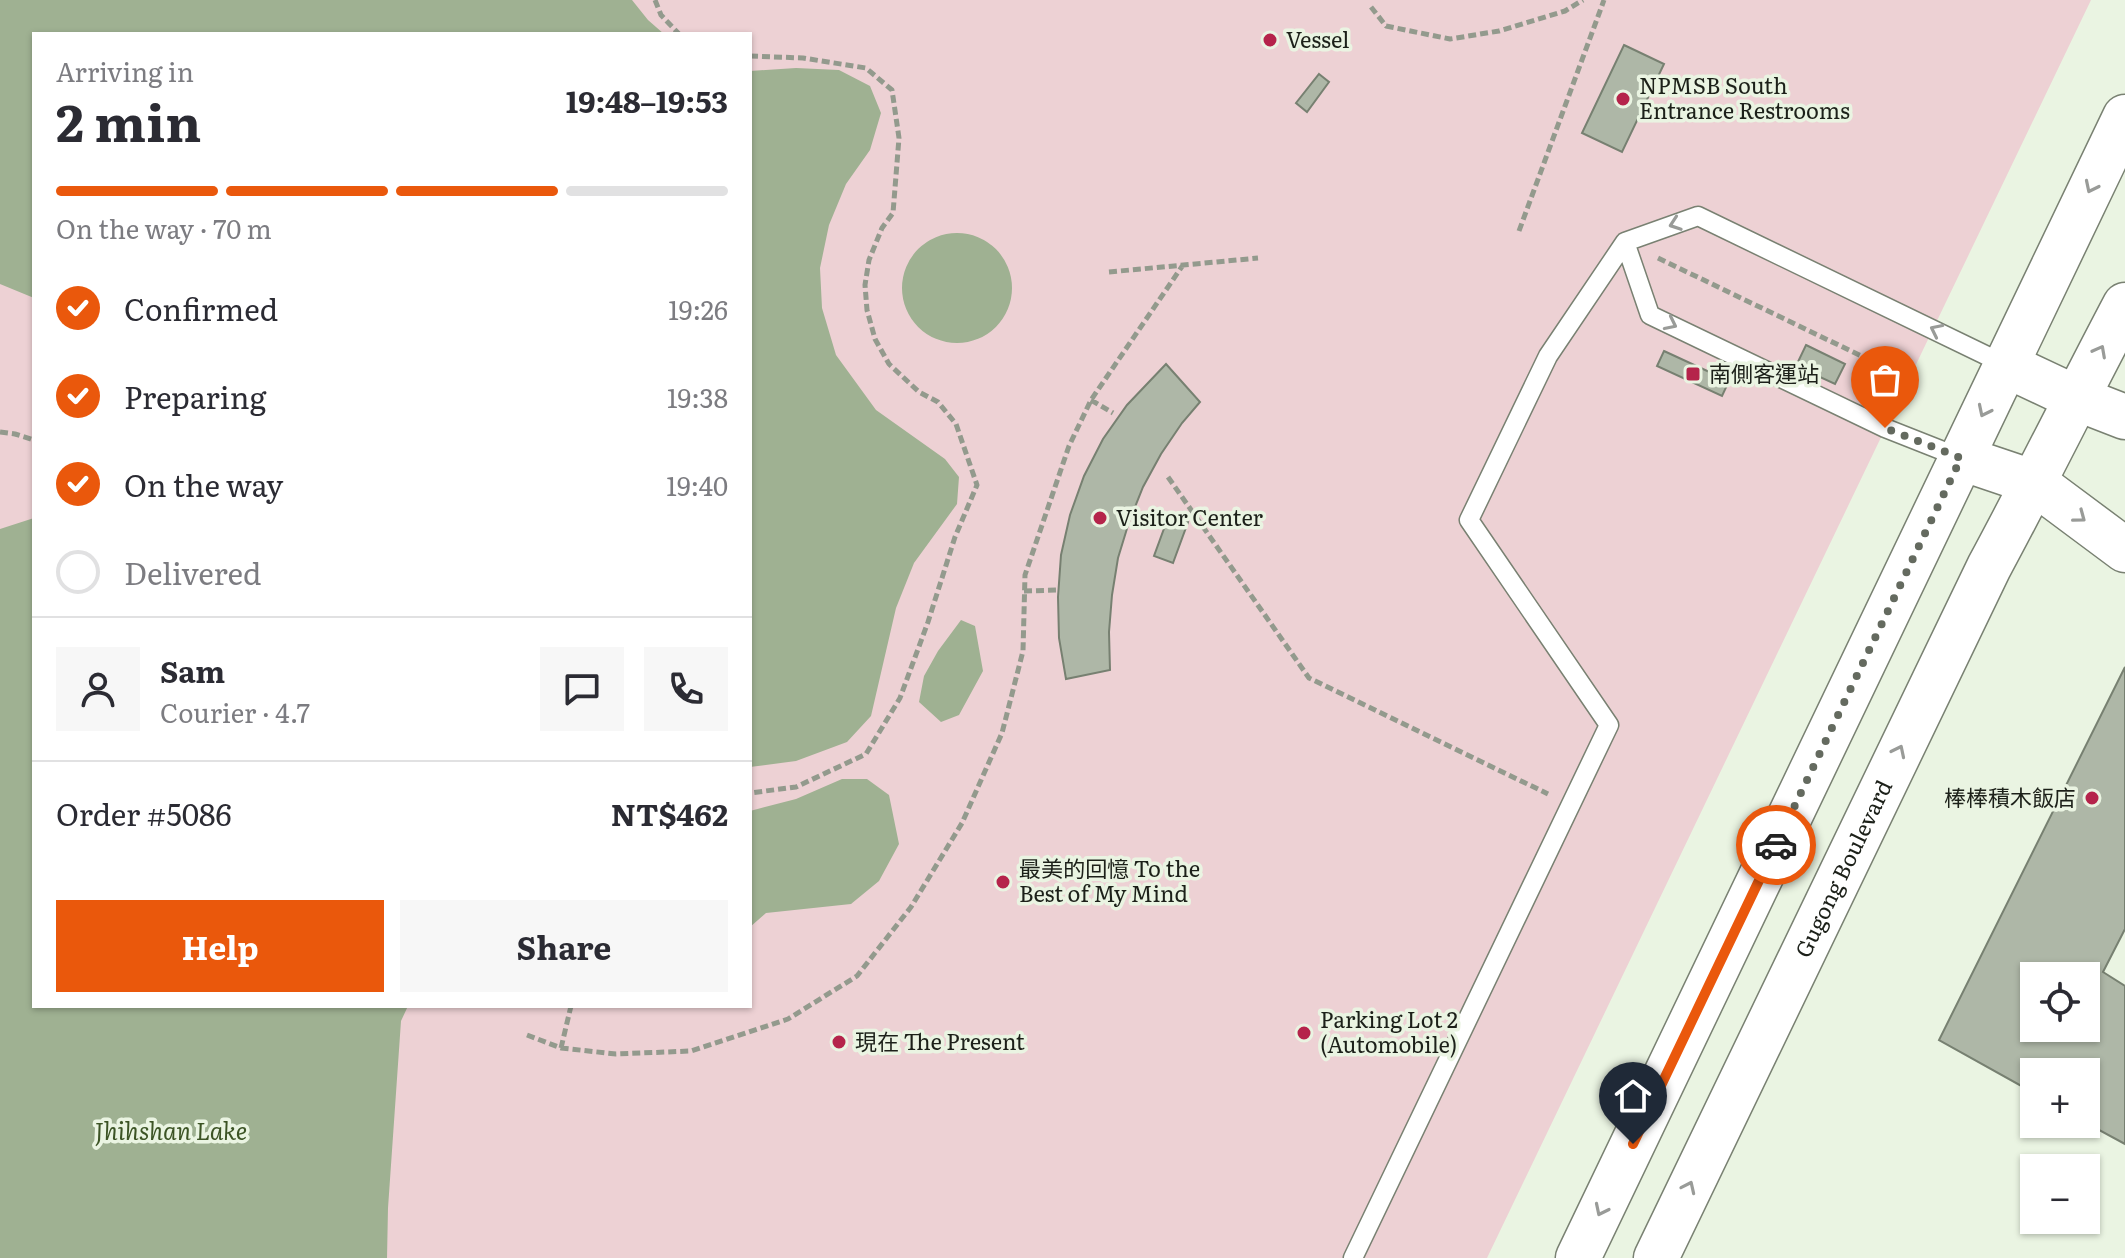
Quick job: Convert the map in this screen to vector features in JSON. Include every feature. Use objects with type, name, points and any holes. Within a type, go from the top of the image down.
[{"type":"street","points":[[1578,1258],[2125,117]]},
{"type":"street","name":"Gugong Boulevard","points":[[1656,1258],[1989,567],[2125,305]]},
{"type":"street","points":[[2006,365],[2125,417]]},
{"type":"street","points":[[1961,458],[2035,483],[2125,550]]},
{"type":"lane","points":[[1353,1258],[1609,725],[1469,520],[1548,356],[1625,242],[1698,216],[2006,365]]},
{"type":"lane","points":[[1625,242],[1650,315],[1885,428],[1961,458]]},
{"type":"path","points":[[655,0],[661,15],[677,32]]},
{"type":"path","points":[[1371,7],[1386,26],[1450,39],[1499,31],[1565,11],[1583,0]]},
{"type":"path","points":[[1519,231],[1604,0]]},
{"type":"path","points":[[752,56],[803,58],[866,68],[892,90],[899,138],[893,213],[882,228],[869,260],[865,285],[867,310],[875,339],[889,364],[919,392],[938,402],[956,424],[977,485],[955,537],[900,698],[866,754],[796,787],[752,793]]},
{"type":"path","points":[[1625,242],[1909,379]]},
{"type":"path","points":[[1109,272],[1258,258]]},
{"type":"path","points":[[527,1035],[561,1048],[616,1054],[691,1051],[788,1019],[857,976],[911,907],[962,823],[1002,733],[1023,651],[1025,575],[1069,446],[1091,400],[1183,265]]},
{"type":"path","points":[[1091,400],[1113,413]]},
{"type":"path","points":[[0,432],[32,439]]},
{"type":"path","points":[[1168,477],[1309,678],[1571,804]]},
{"type":"path","points":[[1024,591],[1058,590]]},
{"type":"path","points":[[561,1048],[571,1008]]},
{"type":"shaded area","points":[[0,0],[2091,0],[1487,1258],[0,1258]]},
{"type":"water","points":[[0,0],[632,0],[662,32],[32,32],[32,297],[0,284]]},
{"type":"water","points":[[796,68],[839,70],[870,86],[881,113],[870,150],[846,184],[829,225],[820,268],[822,308],[836,355],[876,410],[945,459],[959,477],[957,504],[914,563],[896,608],[871,716],[847,742],[796,761],[752,767],[752,71]]},
{"type":"water","points":[[957,233],[978,237],[996,249],[1008,267],[1012,288],[1008,309],[996,327],[978,339],[957,343],[936,339],[918,327],[906,309],[902,288],[906,267],[918,249],[936,237]]},
{"type":"water","name":"Jhihshan Lake","points":[[32,519],[32,1008],[407,1008],[401,1021],[387,1258],[0,1258],[0,529]]},
{"type":"water","points":[[961,620],[975,626],[983,671],[959,715],[941,722],[919,702],[924,676]]},
{"type":"water","points":[[842,779],[867,779],[889,795],[899,844],[879,881],[851,904],[766,913],[752,925],[752,810],[796,799]]},
{"type":"building","name":"NPMSB South Entrance Restrooms","points":[[1624,45],[1664,64],[1622,152],[1582,133]]},
{"type":"building","points":[[1319,74],[1329,82],[1307,112],[1296,103]]},
{"type":"building","points":[[1806,345],[1845,364],[1835,384],[1796,366]]},
{"type":"building","name":"南側客運站","points":[[1664,351],[1729,381],[1722,396],[1657,366]]},
{"type":"building","name":"Visitor Center","points":[[1166,364],[1200,402],[1161,454],[1129,522],[1118,558],[1112,595],[1110,670],[1066,679],[1059,638],[1058,597],[1061,555],[1070,515],[1084,476],[1103,439],[1127,405]]},
{"type":"building","points":[[1169,515],[1188,522],[1173,563],[1154,556]]},
{"type":"building","name":"棒棒積木飯店","points":[[2125,667],[2125,929],[2103,972],[2125,986],[2125,1144],[2100,1131],[2100,1058],[2020,1058],[2020,1085],[1939,1040]]},
{"type":"way so far","points":[[1776,845],[1961,458],[1885,428]]},
{"type":"place","name":"Vessel","points":[[1270,40]]},
{"type":"place","name":"NPMSB South Entrance Restrooms","points":[[1623,99]]},
{"type":"place","name":"南側客運站","points":[[1693,374]]},
{"type":"place","name":"Visitor Center","points":[[1100,518]]},
{"type":"place","name":"棒棒積木飯店","points":[[2092,798]]},
{"type":"place","name":"最美的回憶 To the Best of My Mind","points":[[1003,882]]},
{"type":"place","name":"Parking Lot 2 (Automobile)","points":[[1304,1033]]},
{"type":"place","name":"現在 The Present","points":[[839,1042]]},
{"type":"route","points":[[1633,1144],[1776,845]]}]
